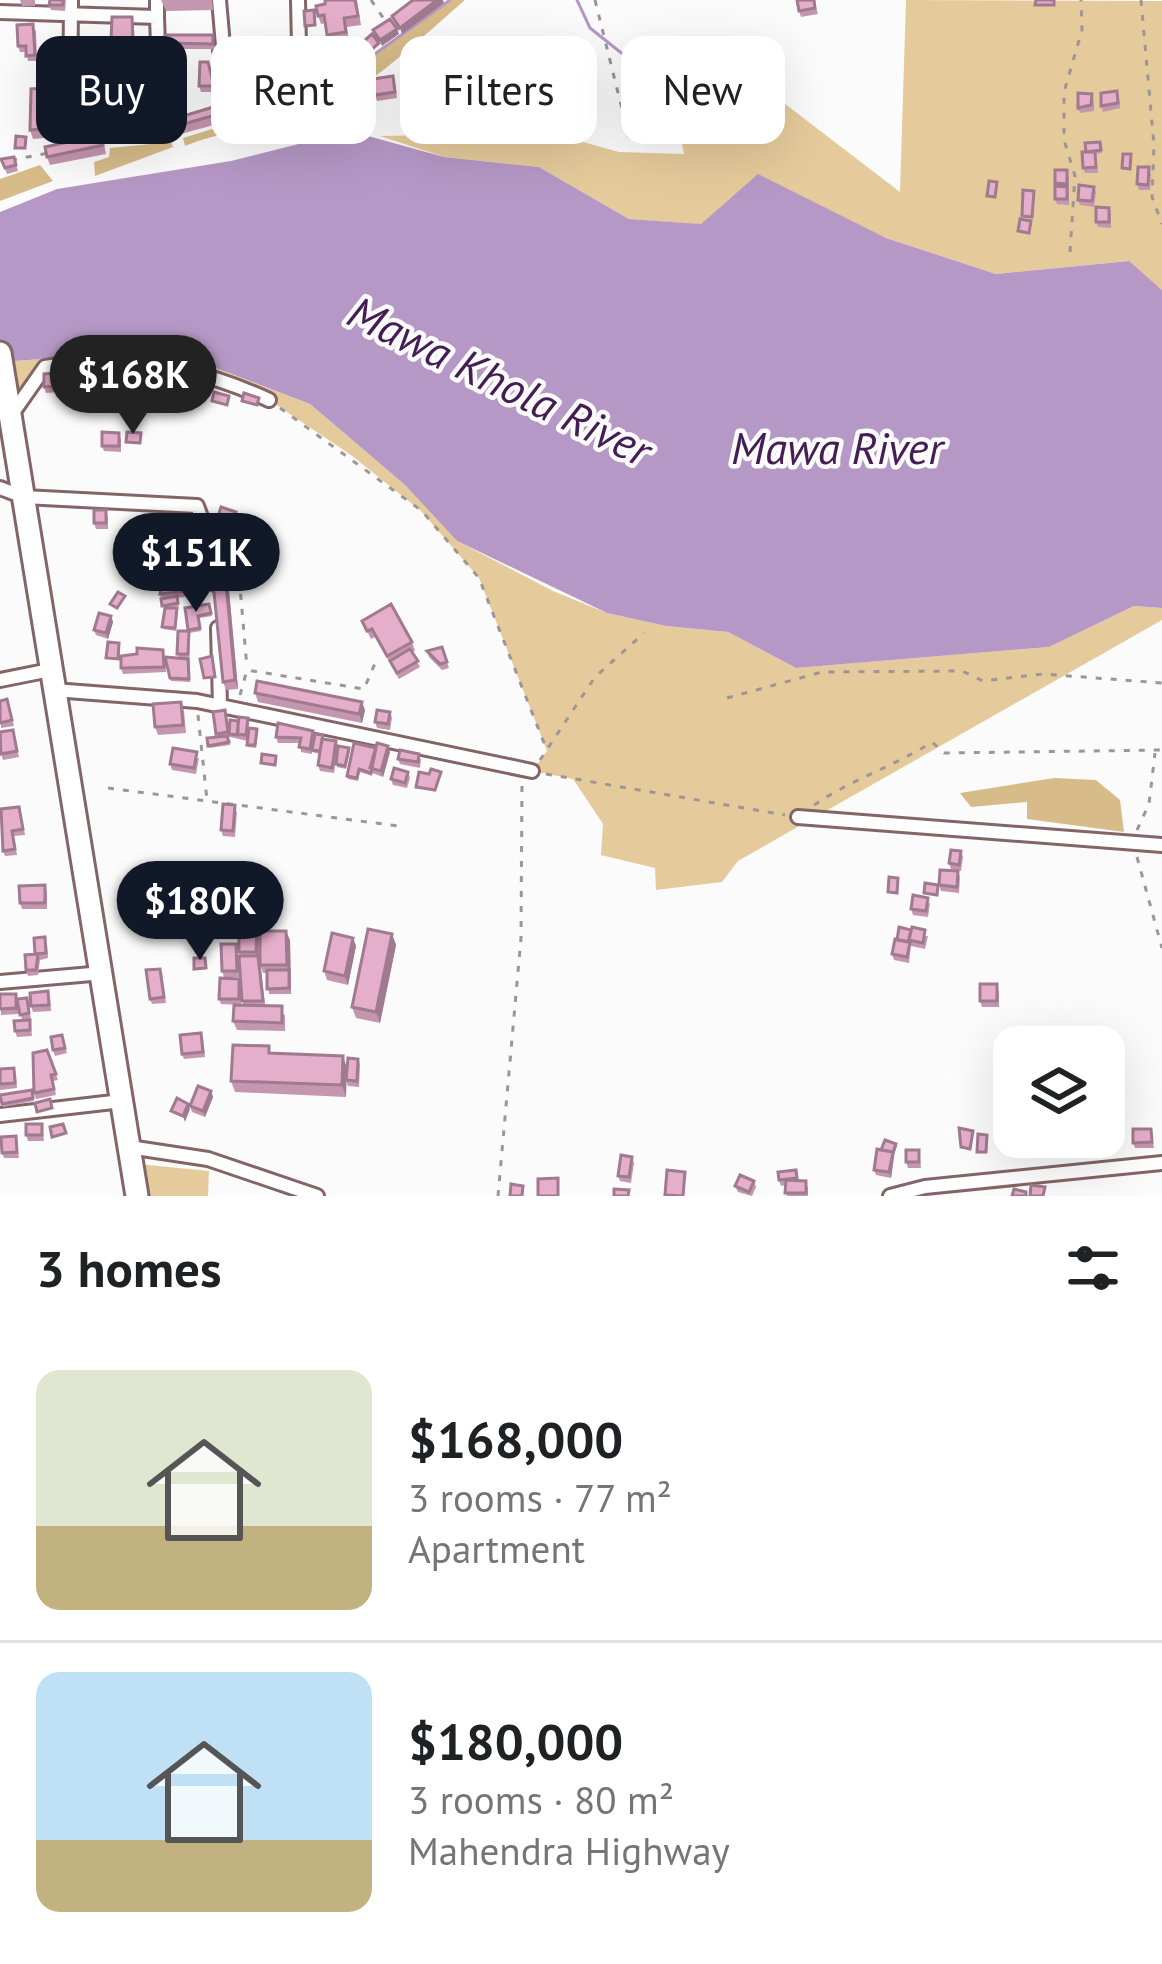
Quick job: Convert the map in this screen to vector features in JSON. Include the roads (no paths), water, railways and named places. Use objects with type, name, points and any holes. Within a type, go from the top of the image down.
[{"type":"highway","points":[[0,353],[137,1196]]},
{"type":"street","points":[[157,0],[158,36]]},
{"type":"street","points":[[219,0],[220,36]]},
{"type":"street","points":[[298,0],[299,36]]},
{"type":"street","points":[[0,12],[71,7],[157,17]]},
{"type":"street","points":[[11,407],[45,367],[126,358],[222,381],[269,400]]},
{"type":"street","points":[[0,488],[24,497],[144,499],[201,508],[214,563],[220,706]]},
{"type":"street","points":[[0,680],[52,680],[197,701],[527,771]]},
{"type":"street","points":[[798,817],[1162,845]]},
{"type":"street","points":[[0,982],[104,973]]},
{"type":"street","points":[[0,1115],[122,1101]]},
{"type":"street","points":[[129,1147],[208,1159],[317,1196]]},
{"type":"street","points":[[890,1196],[925,1187],[1162,1163]]},
{"type":"water","name":"Mawa River","points":[[376,138],[444,157],[539,167],[629,219],[701,224],[758,174],[886,238],[996,274],[1129,261],[1162,290],[1162,608],[1134,606],[1049,647],[796,668],[728,632],[666,626],[607,613],[457,541],[405,485],[310,404],[219,369],[128,353],[0,362],[0,212],[57,189],[231,161],[298,144],[376,144]]},
{"type":"waterway","points":[[376,53],[450,0]]},
{"type":"waterway","points":[[577,0],[590,28],[621,53]]},
{"type":"water label","name":"Mawa Khola River","points":[[500,380]]}]
